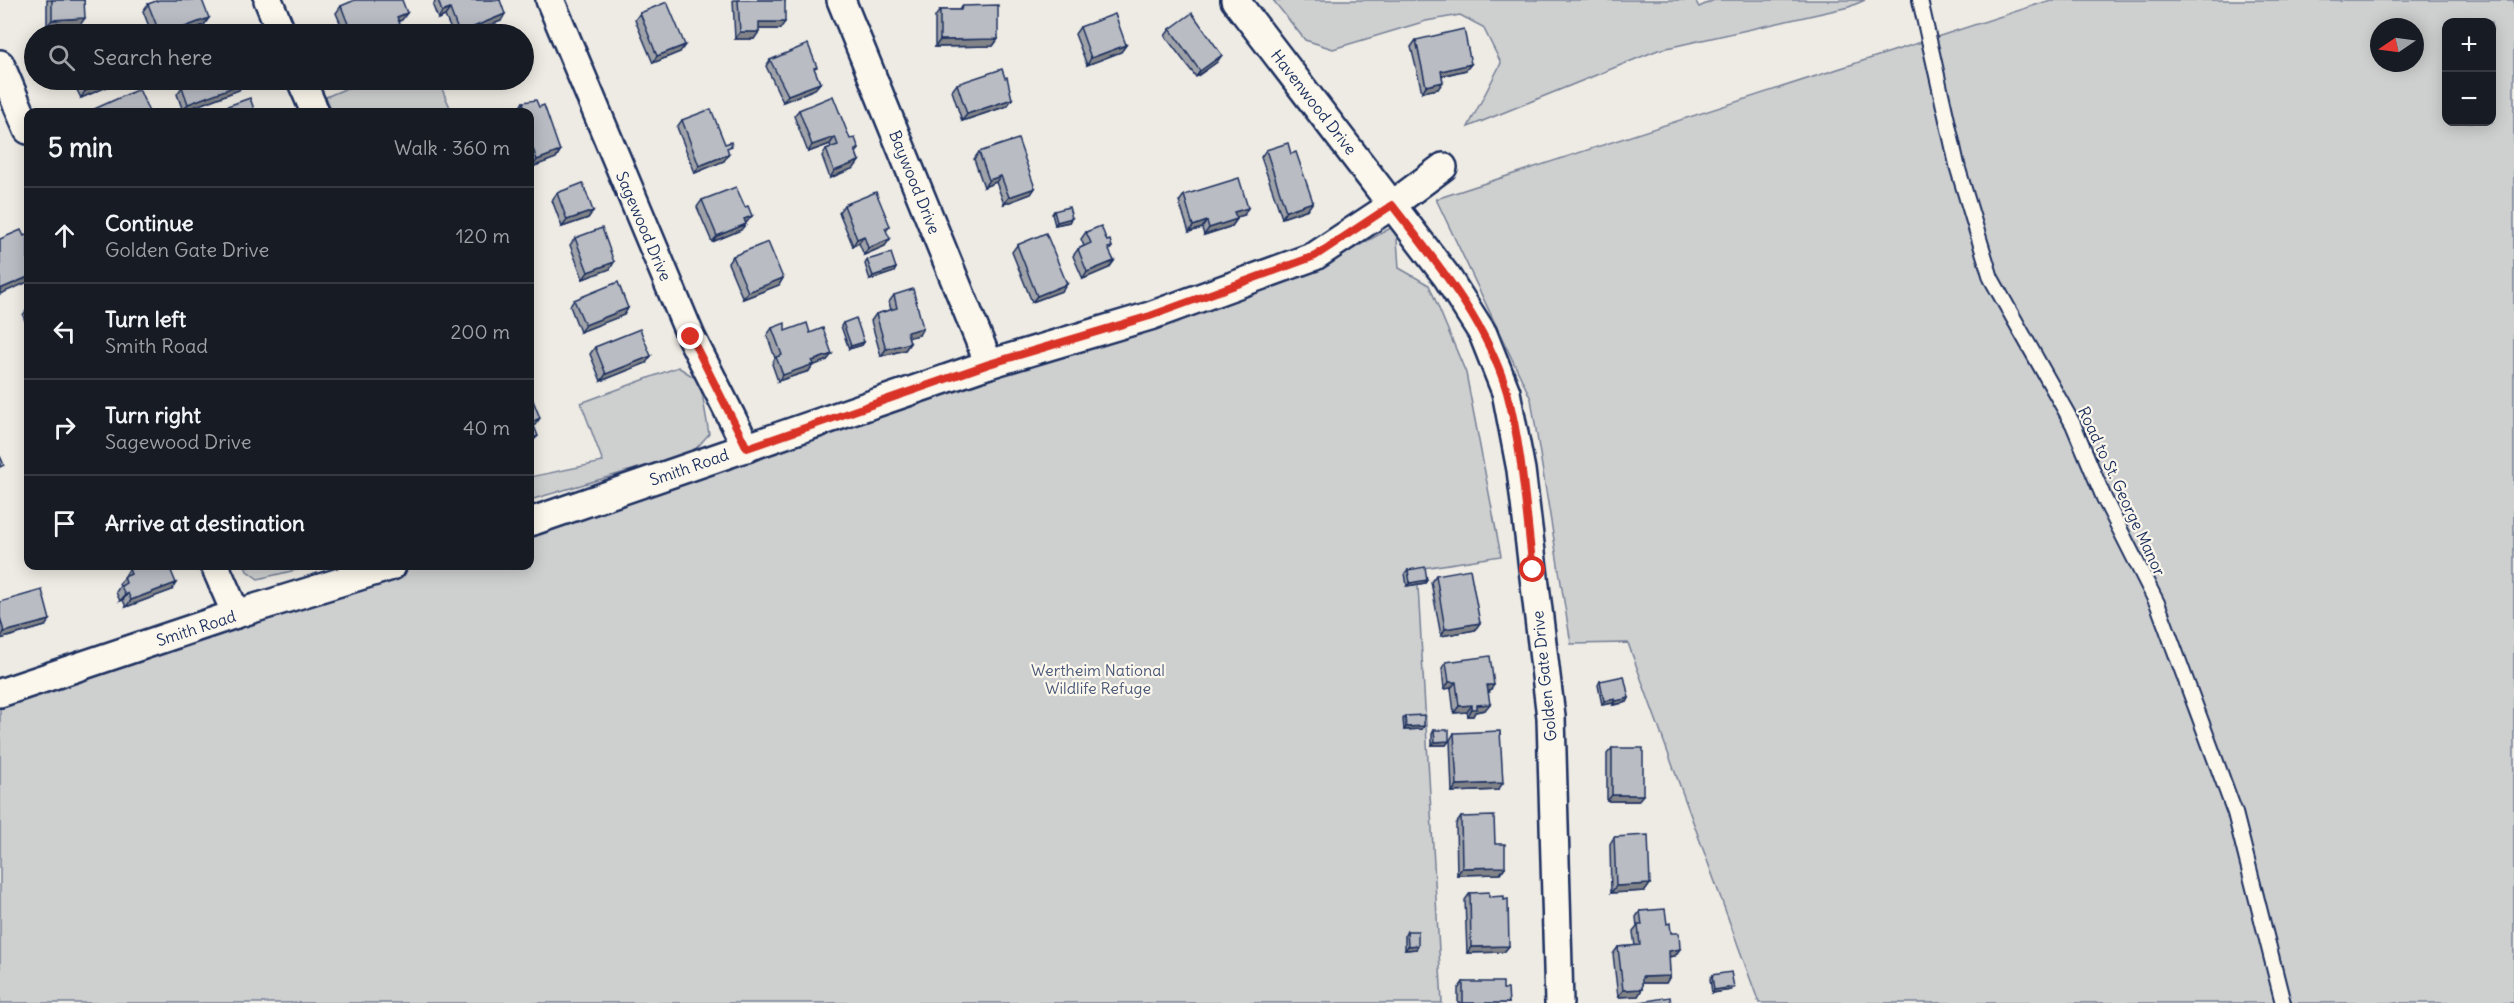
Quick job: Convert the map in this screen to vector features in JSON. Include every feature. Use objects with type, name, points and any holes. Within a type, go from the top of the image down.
[{"type":"street","points":[[268,0],[278,24]]},
{"type":"street","name":"Sagewood Drive","points":[[550,0],[691,337],[747,448]]},
{"type":"street","name":"Baywood Drive","points":[[841,0],[989,364]]},
{"type":"street","name":"Havenwood Drive","points":[[1235,0],[1392,205]]},
{"type":"street","points":[[0,64],[24,121]]},
{"type":"street","points":[[305,90],[313,108]]},
{"type":"street","name":"Smith Road","points":[[534,521],[989,364],[1150,316],[1315,256],[1392,205],[1443,167]]},
{"type":"street","name":"Golden Gate Drive","points":[[1392,205],[1447,277],[1483,334],[1506,392],[1521,470],[1551,717],[1559,1003]]},
{"type":"street","points":[[217,570],[236,614]]},
{"type":"street","name":"Smith Road","points":[[0,693],[236,614],[379,570]]},
{"type":"lane","name":"Road to St. George Manor","points":[[1920,0],[1958,169],[1991,278],[2073,424],[2104,498],[2158,605],[2235,813],[2283,1003]]},
{"type":"green space","points":[[1273,0],[1695,0],[1699,7],[1714,0],[1865,0],[1849,7],[1658,50],[1468,127],[1501,63],[1483,27],[1460,15],[1426,21],[1333,49],[1305,40]]},
{"type":"green space","points":[[2051,0],[2514,0],[2514,1003],[1759,1003],[1628,643],[1571,644],[1531,399],[1436,199]]},
{"type":"green space","points":[[342,90],[442,90],[450,108],[330,108],[326,97]]},
{"type":"green space","name":"Wertheim National Wildlife Refuge","points":[[1396,225],[1399,268],[1429,285],[1466,373],[1501,556],[1417,569],[1442,1003],[0,1003],[0,697],[388,570],[534,570],[534,522],[842,424],[1342,255]]},
{"type":"green space","points":[[678,367],[700,381],[709,434],[693,452],[534,499],[534,476],[603,462],[581,403]]},
{"type":"green space","points":[[247,570],[296,570],[258,579]]},
{"type":"building","points":[[52,0],[84,0],[85,18],[52,20]]},
{"type":"building","points":[[159,0],[202,0],[209,18],[193,24],[156,24],[148,4]]},
{"type":"building","points":[[355,0],[402,0],[407,13],[397,17],[400,24],[348,24],[341,6]]},
{"type":"building","points":[[438,0],[500,0],[505,14],[481,24],[456,24],[450,9],[442,12]]},
{"type":"building","points":[[738,0],[785,0],[785,22],[759,22],[759,32],[740,32]]},
{"type":"building","points":[[667,2],[685,45],[657,56],[640,13]]},
{"type":"building","points":[[998,5],[998,39],[940,40],[940,10],[961,10],[962,6]]},
{"type":"building","points":[[1192,13],[1222,55],[1200,71],[1170,29]]},
{"type":"building","points":[[1115,14],[1126,45],[1091,58],[1080,27]]},
{"type":"building","points":[[1464,29],[1471,64],[1441,71],[1443,82],[1426,86],[1416,40]]},
{"type":"building","points":[[808,44],[817,67],[814,68],[820,83],[788,95],[770,60]]},
{"type":"building","points":[[1002,69],[1005,78],[1007,77],[1012,99],[967,114],[957,84]]},
{"type":"building","points":[[139,90],[147,108],[96,108]]},
{"type":"building","points":[[183,90],[225,90],[188,104]]},
{"type":"building","points":[[833,96],[850,139],[855,138],[859,149],[855,150],[859,161],[834,171],[826,149],[838,145],[835,137],[812,145],[799,110]]},
{"type":"building","points":[[250,98],[254,108],[222,108]]},
{"type":"building","points":[[536,100],[539,107],[544,105],[560,151],[537,160],[534,152],[534,108],[516,108],[524,105],[523,102]]},
{"type":"building","points":[[711,109],[725,144],[731,142],[732,146],[727,148],[729,154],[699,166],[682,120]]},
{"type":"building","points":[[1018,139],[1035,188],[1009,197],[1001,176],[989,180],[979,152]]},
{"type":"building","points":[[1288,143],[1291,154],[1296,152],[1313,202],[1286,211],[1266,150]]},
{"type":"building","points":[[1239,178],[1248,208],[1234,212],[1237,219],[1209,228],[1207,221],[1193,226],[1184,195]]},
{"type":"building","points":[[583,183],[593,211],[567,220],[557,193]]},
{"type":"building","points":[[736,187],[752,216],[744,219],[746,224],[717,236],[702,200]]},
{"type":"building","points":[[876,192],[890,226],[885,228],[890,239],[868,248],[864,236],[857,239],[844,205]]},
{"type":"building","points":[[1069,207],[1072,218],[1057,222],[1054,211]]},
{"type":"building","points":[[1101,226],[1107,241],[1110,240],[1112,247],[1108,248],[1114,261],[1087,272],[1078,249],[1091,243],[1086,232]]},
{"type":"building","points":[[602,228],[614,262],[588,272],[575,238]]},
{"type":"building","points":[[21,230],[24,236],[24,279],[0,289],[0,239]]},
{"type":"building","points":[[1046,233],[1067,284],[1037,296],[1017,245]]},
{"type":"building","points":[[768,242],[783,278],[748,292],[733,256]]},
{"type":"building","points":[[891,253],[896,268],[873,276],[867,260]]},
{"type":"building","points":[[618,282],[628,308],[585,325],[574,300]]},
{"type":"building","points":[[913,289],[923,328],[907,332],[910,343],[886,349],[876,314],[897,308],[894,295]]},
{"type":"building","points":[[856,318],[864,342],[851,346],[843,323]]},
{"type":"building","points":[[785,323],[785,331],[807,323],[810,333],[823,328],[832,354],[812,361],[814,364],[783,375],[776,357],[782,355],[772,328]]},
{"type":"building","points":[[640,329],[651,356],[606,374],[595,347]]},
{"type":"building","points":[[534,403],[540,418],[534,421]]},
{"type":"building","points":[[534,426],[538,436],[534,438]]},
{"type":"building","points":[[1425,567],[1427,580],[1410,583],[1408,570]]},
{"type":"building","points":[[1470,569],[1480,623],[1445,629],[1436,575]]},
{"type":"building","points":[[129,570],[171,570],[176,583],[131,600],[128,593],[125,595],[121,586],[126,583],[124,577],[131,574]]},
{"type":"building","points":[[42,590],[50,620],[4,632],[0,617],[0,602]]},
{"type":"building","points":[[1490,656],[1494,685],[1487,685],[1490,704],[1477,705],[1477,709],[1472,709],[1472,705],[1459,706],[1456,682],[1449,682],[1446,662]]},
{"type":"building","points":[[1624,676],[1629,698],[1604,701],[1600,681]]},
{"type":"building","points":[[1424,715],[1424,726],[1406,727],[1405,716]]},
{"type":"building","points":[[1434,730],[1449,730],[1449,741],[1435,742]]},
{"type":"building","points":[[1500,731],[1503,783],[1457,785],[1454,733]]},
{"type":"building","points":[[1612,748],[1643,748],[1643,795],[1612,795]]},
{"type":"building","points":[[1494,816],[1495,844],[1505,844],[1505,867],[1462,868],[1461,817]]},
{"type":"building","points":[[1648,835],[1650,884],[1616,886],[1614,837]]},
{"type":"building","points":[[1489,892],[1489,897],[1504,896],[1504,900],[1508,899],[1509,946],[1471,947],[1470,893]]},
{"type":"building","points":[[1665,909],[1671,933],[1679,933],[1680,949],[1669,951],[1670,976],[1642,977],[1642,989],[1623,990],[1618,947],[1640,945],[1638,925],[1642,925],[1640,911]]},
{"type":"building","points":[[1407,931],[1418,931],[1418,945],[1408,946]]},
{"type":"building","points":[[1731,972],[1734,987],[1714,990],[1712,975]]},
{"type":"building","points":[[1463,982],[1503,982],[1503,989],[1508,989],[1509,1003],[1463,1003]]},
{"type":"building","points":[[1670,997],[1671,1003],[1635,1003]]},
{"type":"route","points":[[691,337],[747,448],[989,364],[1150,316],[1315,256],[1392,205],[1447,277],[1483,334],[1506,392],[1521,470],[1533,570]]}]
